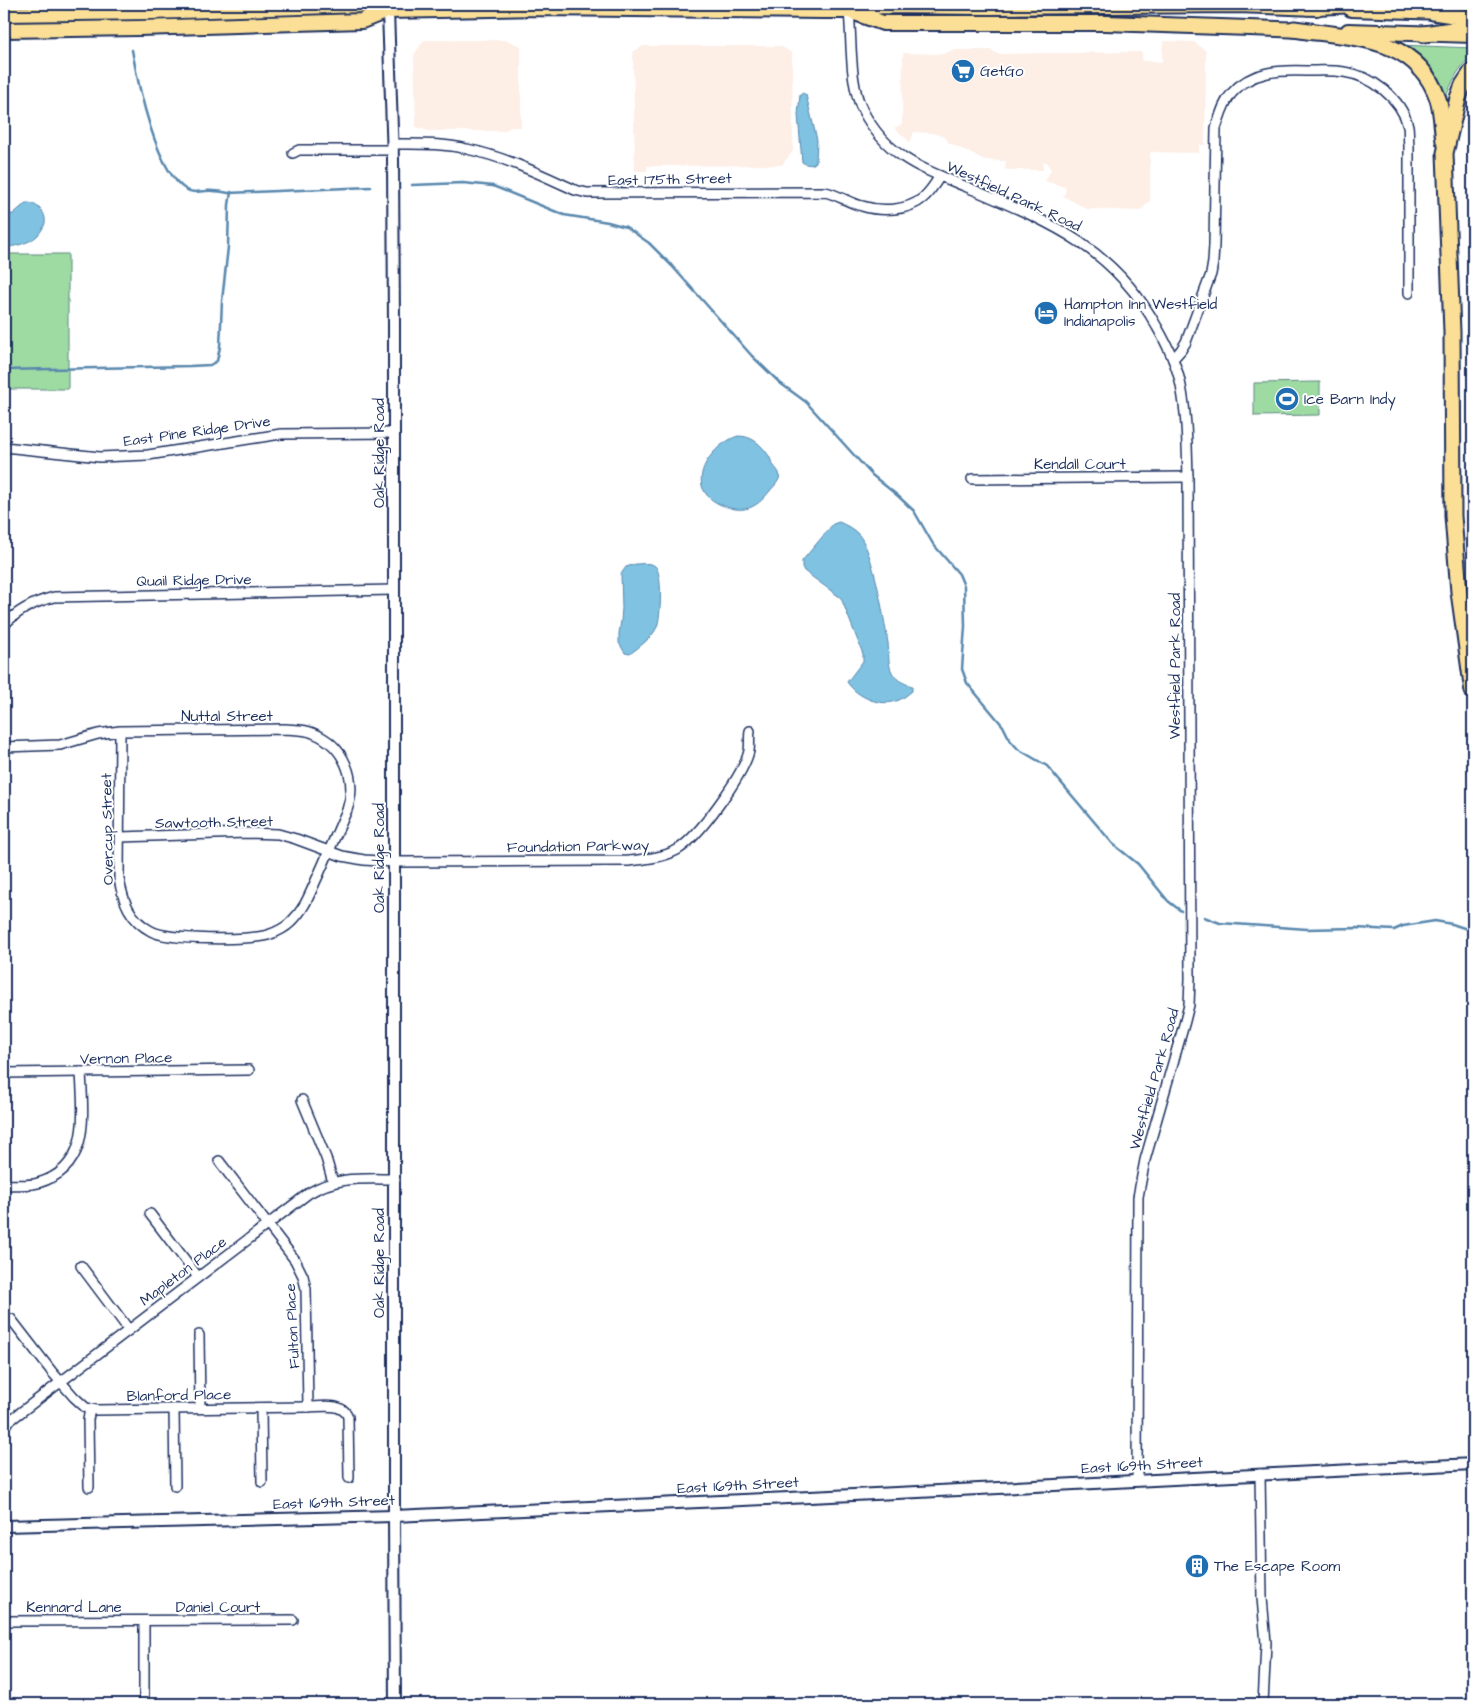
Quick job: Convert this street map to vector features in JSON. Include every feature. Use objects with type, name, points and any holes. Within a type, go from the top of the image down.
[{"type":"highway","points":[[1307,7],[1364,4]]},
{"type":"highway","points":[[1433,12],[1473,18]]},
{"type":"highway","points":[[1424,34],[1473,26]]},
{"type":"highway","points":[[1294,29],[1371,40],[1394,48],[1404,53],[1423,72],[1430,81],[1438,99],[1445,154],[1452,332],[1453,516],[1459,592],[1473,692]]},
{"type":"highway","points":[[1445,154],[1458,98],[1463,85],[1473,70]]},
{"type":"main road","points":[[4,14],[152,12],[361,5],[388,7],[524,8],[1238,5],[1473,12]]},
{"type":"main road","points":[[4,30],[139,28],[362,20],[388,7]]},
{"type":"main road","points":[[849,7],[883,22],[1106,23],[1473,35]]},
{"type":"street","name":"Oak Ridge Road","points":[[388,7],[393,147],[395,1704]]},
{"type":"street","name":"Westfield Park Road","points":[[849,7],[854,76],[860,105],[878,135],[890,148],[914,165],[995,199],[1070,235],[1104,259],[1129,284],[1154,321],[1173,359],[1181,386],[1187,424],[1188,477],[1189,1005],[1145,1160],[1138,1197],[1137,1481]]},
{"type":"street","points":[[1173,359],[1186,342],[1211,274],[1214,245],[1216,128],[1221,111],[1231,94],[1245,82],[1259,75],[1289,70],[1344,72],[1360,76],[1375,83],[1386,92],[1402,112],[1408,127],[1409,146],[1409,293]]},
{"type":"street","name":"East 175th Street","points":[[293,153],[299,150],[435,145],[466,148],[508,160],[576,190],[588,193],[825,192],[836,194],[862,207],[890,209],[902,208],[916,203],[925,197],[940,176]]},
{"type":"street","name":"East Pine Ridge Drive","points":[[4,447],[100,457],[148,455],[281,434],[394,433]]},
{"type":"street","name":"Kendall Court","points":[[972,478],[1188,477]]},
{"type":"street","name":"Quail Ridge Drive","points":[[4,625],[20,610],[41,600],[54,597],[394,590]]},
{"type":"street","name":"Nuttal Street","points":[[4,747],[60,745],[98,734],[120,731],[285,729],[308,731],[323,738],[339,753],[351,778],[348,806],[329,852]]},
{"type":"street","name":"Overcup Street","points":[[120,731],[121,892],[127,908],[140,923],[150,930],[160,935],[175,938],[254,937],[268,935],[283,928],[304,908],[329,852]]},
{"type":"street","name":"Foundation Parkway","points":[[394,862],[629,861],[657,858],[686,844],[704,823],[738,776],[749,751],[750,731]]},
{"type":"street","name":"Sawtooth Street","points":[[120,837],[270,834],[296,839],[329,852],[352,858],[394,862]]},
{"type":"street","name":"Vernon Place","points":[[4,1073],[249,1070]]},
{"type":"street","points":[[4,1184],[38,1183],[60,1173],[69,1164],[76,1153],[82,1131],[81,1072]]},
{"type":"street","points":[[302,1100],[326,1158],[333,1182]]},
{"type":"street","name":"Fulton Place","points":[[219,1161],[295,1260],[305,1283],[308,1407]]},
{"type":"street","name":"Mapleton Place","points":[[4,1425],[309,1193],[321,1186],[342,1180],[395,1179]]},
{"type":"street","points":[[150,1214],[198,1277]]},
{"type":"street","points":[[81,1266],[129,1330]]},
{"type":"street","points":[[11,1319],[60,1382],[84,1406],[90,1409],[88,1420],[89,1487]]},
{"type":"street","points":[[199,1334],[200,1408]]},
{"type":"street","name":"Blanford Place","points":[[90,1409],[337,1407],[347,1413],[349,1478]]},
{"type":"street","points":[[261,1408],[262,1482]]},
{"type":"street","points":[[174,1409],[175,1486]]},
{"type":"street","name":"East 169th Street","points":[[4,1526],[394,1516],[1473,1464]]},
{"type":"street","points":[[1260,1474],[1262,1590],[1266,1643],[1263,1704]]},
{"type":"street","name":"Daniel Court","points":[[144,1621],[293,1620]]},
{"type":"street","name":"Kennard Lane","points":[[4,1621],[144,1621]]},
{"type":"street","points":[[144,1621],[144,1704]]},
{"type":"shaded area","points":[[424,40],[506,40],[521,46],[521,127],[511,127],[503,131],[429,131],[416,127],[414,55]]},
{"type":"shaded area","points":[[1163,41],[1194,42],[1206,51],[1205,145],[1199,145],[1199,153],[1150,152],[1150,201],[1140,211],[1087,209],[1063,196],[1066,191],[1065,187],[1045,181],[1051,170],[1047,162],[1043,162],[1043,170],[1005,170],[1006,161],[985,160],[949,143],[945,137],[933,133],[914,132],[910,142],[894,128],[902,124],[903,53],[943,54],[953,50],[991,50],[997,54],[1142,52],[1142,61],[1162,62]]},
{"type":"shaded area","points":[[643,46],[780,46],[792,53],[793,151],[782,165],[647,166],[647,171],[635,171],[633,52]]},
{"type":"green space","points":[[1399,45],[1473,48],[1473,55],[1456,75],[1445,100]]},
{"type":"green space","points":[[4,254],[68,254],[68,389],[4,389]]},
{"type":"green space","name":"Ice Barn Indy","points":[[1320,382],[1320,415],[1254,416],[1254,383]]},
{"type":"water","points":[[803,93],[806,95],[817,140],[816,162],[811,165],[802,162],[798,115],[800,95]]},
{"type":"water","points":[[26,203],[40,208],[45,219],[44,226],[41,232],[30,241],[4,248],[4,215],[13,214]]},
{"type":"water","points":[[738,436],[748,437],[763,448],[778,472],[779,479],[758,503],[747,508],[734,509],[719,504],[708,496],[702,487],[701,477],[704,467],[718,448]]},
{"type":"water","points":[[839,522],[859,535],[869,556],[881,603],[890,667],[897,679],[912,686],[912,691],[899,700],[885,703],[870,700],[857,692],[847,682],[863,661],[863,654],[841,598],[804,571],[802,567],[802,561],[833,524]]},
{"type":"water","points":[[636,564],[651,564],[658,570],[660,605],[655,631],[630,654],[625,653],[619,643],[622,608],[621,574],[626,567]]},
{"type":"waterway","points":[[132,50],[144,105],[158,147],[166,166],[176,180],[187,190],[229,193],[371,187]]},
{"type":"waterway","points":[[412,185],[463,183],[493,186],[564,215],[626,227],[649,243],[672,266],[752,356],[780,383],[806,402],[872,475],[914,511],[933,544],[959,574],[964,586],[965,626],[962,669],[967,683],[1003,726],[1010,740],[1018,749],[1047,766],[1113,844],[1138,864],[1168,901],[1181,911]]},
{"type":"waterway","points":[[4,370],[190,366],[210,365],[217,361],[220,347],[231,192]]},
{"type":"waterway","points":[[1204,917],[1220,923],[1307,929],[1356,928],[1394,930],[1403,926],[1435,921],[1473,931]]},
{"type":"place","name":"GetGo","points":[[963,71]]},
{"type":"place","name":"Hampton Inn Westfield Indianapolis","points":[[1046,313]]},
{"type":"place","name":"Ice Barn Indy","points":[[1287,399]]},
{"type":"place","name":"The Escape Room","points":[[1197,1566]]}]
